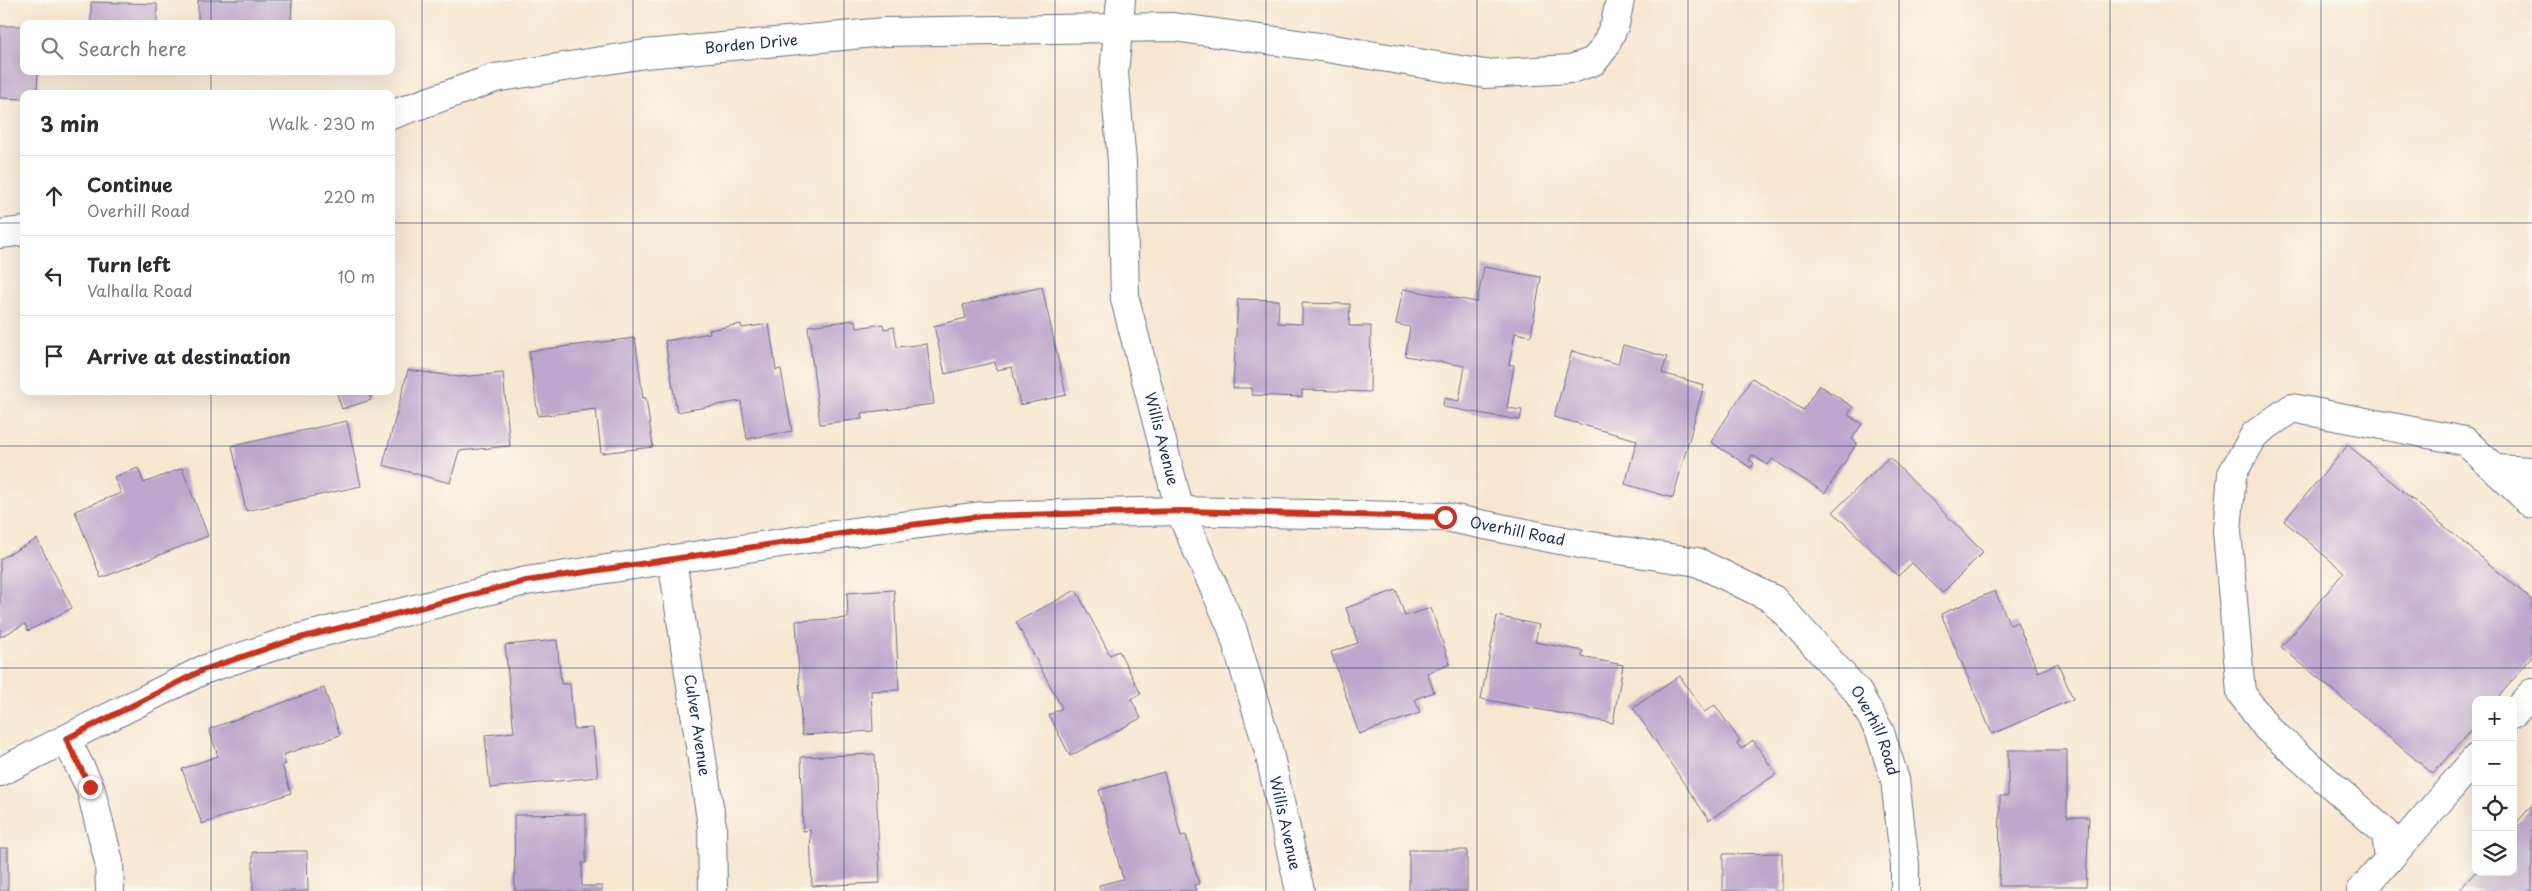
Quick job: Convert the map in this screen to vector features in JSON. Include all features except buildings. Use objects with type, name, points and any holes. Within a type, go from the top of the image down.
[{"type":"street","name":"Willis Avenue","points":[[1120,0],[1114,74],[1122,162],[1125,299],[1180,511],[1232,628],[1268,748],[1300,891]]},
{"type":"street","name":"Borden Drive","points":[[395,113],[494,78],[645,54],[884,32],[1173,26],[1327,48],[1485,74],[1571,69],[1594,61],[1604,48],[1616,24],[1620,0]]},
{"type":"street","points":[[0,234],[20,232]]},
{"type":"street","points":[[2389,859],[2386,833],[2267,728],[2241,693],[2227,531],[2232,474],[2255,434],[2292,408],[2464,440],[2532,504]]},
{"type":"street","points":[[2495,469],[2532,471]]},
{"type":"street","name":"Overhill Road","points":[[0,772],[203,670],[292,640],[526,581],[983,516],[1180,511],[1445,517],[1585,545],[1697,562],[1773,599],[1857,691],[1880,732],[1895,780],[1905,865],[1905,891]]},
{"type":"street","name":"Culver Avenue","points":[[672,559],[712,826],[712,891]]},
{"type":"street","points":[[2517,710],[2532,693]]},
{"type":"street","points":[[66,739],[90,787],[110,862],[110,891]]},
{"type":"street","points":[[2361,891],[2472,763]]},
{"type":"route","points":[[90,787],[66,739],[203,670],[292,640],[526,581],[854,532],[983,516],[1180,511],[1445,517]]}]
